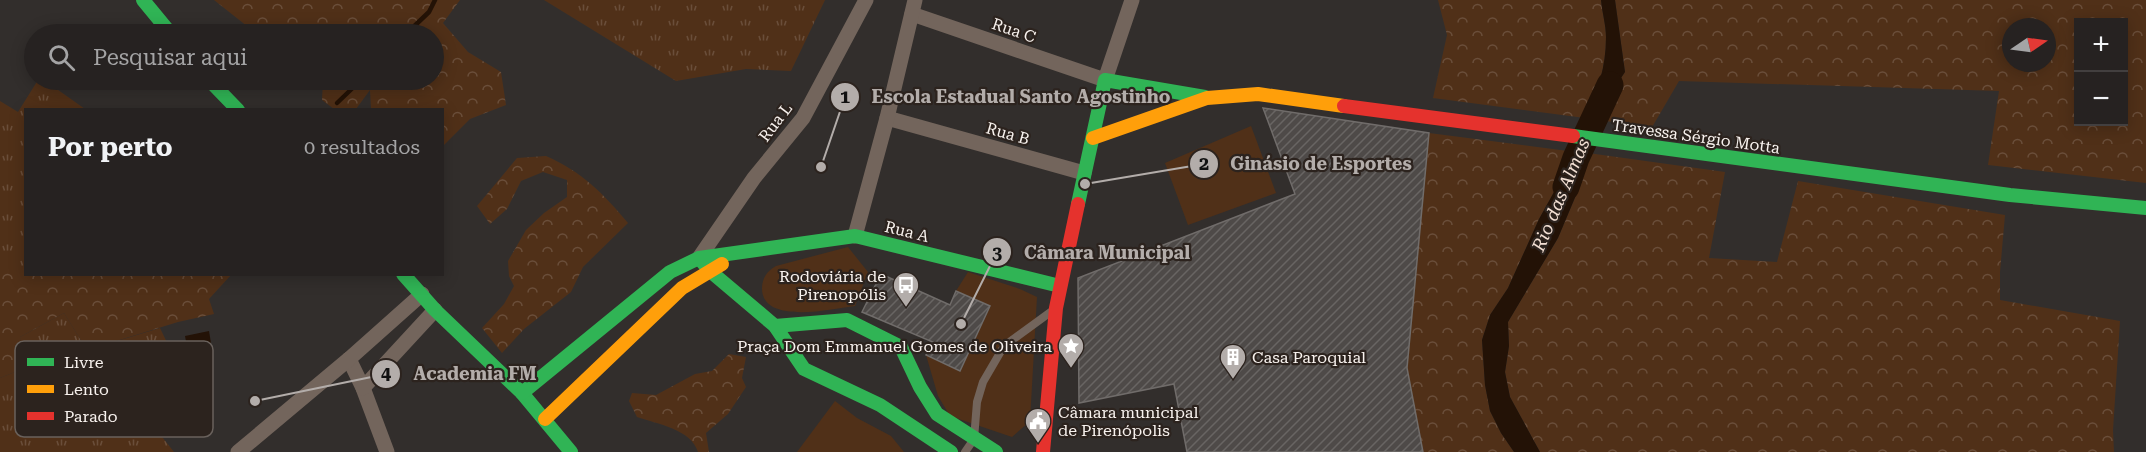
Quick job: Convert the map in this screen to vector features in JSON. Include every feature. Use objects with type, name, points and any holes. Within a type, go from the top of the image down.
[{"type":"street","name":"Rua L","points":[[699,258],[754,178],[802,118],[867,0]]},
{"type":"street","points":[[1043,452],[1060,286],[1105,80],[1132,0]]},
{"type":"street","points":[[150,3],[164,24]]},
{"type":"street","points":[[855,236],[887,118],[914,4]]},
{"type":"street","name":"Rua C","points":[[914,4],[1105,80]]},
{"type":"street","points":[[1105,80],[1207,98]]},
{"type":"street","points":[[218,90],[236,108]]},
{"type":"street","name":"Travessa Sérgio Motta","points":[[1207,98],[1258,94],[2010,195],[2146,208]]},
{"type":"street","points":[[1093,138],[1207,98]]},
{"type":"street","name":"Rua B","points":[[887,118],[1084,173]]},
{"type":"street","name":"Rua A","points":[[522,393],[670,272],[699,258],[855,236],[1060,286]]},
{"type":"street","name":"Rua A","points":[[545,419],[682,288],[743,251]]},
{"type":"street","points":[[699,258],[710,271],[775,326],[804,369],[880,405],[951,452]]},
{"type":"street","points":[[405,276],[435,310],[522,393],[571,452]]},
{"type":"street","points":[[238,452],[422,294]]},
{"type":"street","points":[[363,388],[435,310]]},
{"type":"street","points":[[775,326],[847,320],[901,347],[920,387],[938,414],[996,452]]},
{"type":"street","points":[[349,359],[363,388],[387,452]]},
{"type":"lane","points":[[964,452],[974,439],[977,402],[983,382],[1004,346],[1056,308]]},
{"type":"green space","points":[[214,0],[460,0],[444,24],[244,24]]},
{"type":"green space","points":[[544,0],[825,0],[791,71],[746,69],[676,81]]},
{"type":"green space","points":[[1438,0],[1601,0],[1606,32],[1605,59],[1585,118],[1433,98],[1447,35]]},
{"type":"green space","points":[[1615,0],[2146,0],[2146,183],[1988,165],[1999,91],[1679,81],[1651,129],[1601,120],[1609,110],[1615,87],[1625,72]]},
{"type":"green space","points":[[444,24],[468,52],[501,72],[506,105],[470,119],[444,145],[444,108],[371,108],[370,90],[444,90]]},
{"type":"green space","points":[[32,90],[58,90],[84,108],[24,108],[24,269],[0,269],[0,101],[18,112]]},
{"type":"green space","points":[[322,90],[370,90],[357,108],[333,108],[322,100]]},
{"type":"green space","points":[[1251,126],[1276,193],[1188,225],[1165,163]]},
{"type":"green space","points":[[1429,133],[1568,151],[1554,192],[1539,219],[1508,288],[1490,315],[1482,340],[1485,385],[1490,411],[1514,452],[1423,452],[1407,368]]},
{"type":"green space","points":[[1588,153],[1725,172],[1709,258],[1777,262],[1798,181],[2005,215],[2000,300],[2120,321],[2113,430],[2114,452],[1540,452],[1510,397],[1505,372],[1509,346],[1508,322],[1558,238],[1582,181]]},
{"type":"green space","points":[[546,156],[591,184],[628,223],[583,267],[571,292],[524,329],[502,353],[482,328],[504,304],[514,286],[509,276],[508,261],[526,230],[544,213],[567,197],[567,180],[543,172],[521,181],[507,209],[490,224],[477,206],[517,158]]},
{"type":"green space","points":[[848,247],[868,272],[855,306],[800,312],[774,307],[765,300],[762,289],[763,281],[776,266]]},
{"type":"green space","points":[[0,269],[24,269],[24,276],[230,276],[209,299],[214,314],[178,322],[116,341],[81,341],[64,313],[20,337],[20,341],[15,341],[15,372],[0,378]]},
{"type":"green space","points":[[968,272],[1037,297],[1030,421],[1012,437],[950,416],[938,396],[926,355],[960,371],[990,307],[956,291]]},
{"type":"green space","points":[[64,313],[81,341],[20,341],[20,337]]},
{"type":"green space","points":[[160,328],[166,341],[117,341]]},
{"type":"green space","points":[[729,354],[746,357],[742,378],[746,387],[728,414],[706,433],[709,452],[698,452],[688,438],[672,428],[637,417],[629,401],[632,393],[656,395],[695,374],[712,371]]},
{"type":"green space","points":[[15,372],[15,437],[162,437],[174,452],[0,452],[0,378]]},
{"type":"green space","points":[[835,401],[857,418],[891,436],[904,452],[797,452]]},
{"type":"water","points":[[1601,0],[1615,0],[1625,72],[1615,87],[1609,110],[1601,120],[1585,118],[1605,59],[1606,32]]},
{"type":"water","points":[[1568,151],[1588,153],[1582,181],[1558,238],[1508,322],[1509,346],[1505,372],[1510,397],[1540,452],[1514,452],[1490,411],[1485,385],[1482,340],[1490,315],[1508,288],[1539,219],[1554,192]]},
{"type":"water","points":[[209,331],[211,341],[186,341],[185,336]]},
{"type":"building","points":[[1263,108],[1429,133],[1407,368],[1423,452],[1187,452],[1174,384],[1079,403],[1078,278],[1295,194]]},
{"type":"building","points":[[881,274],[950,305],[956,291],[990,306],[960,371],[926,355],[933,342],[862,312]]},
{"type":"waterway","points":[[416,24],[429,12],[435,0]]},
{"type":"waterway","name":"Rio das Almas","points":[[1566,187],[1576,158],[1610,85]]},
{"type":"waterway","points":[[337,103],[351,90]]},
{"type":"traffic: fast","points":[[143,0],[163,24]]},
{"type":"traffic: fast","points":[[1078,204],[1105,80],[1205,97]]},
{"type":"traffic: fast","points":[[219,90],[236,108]]},
{"type":"traffic: fast","points":[[1573,136],[2010,195],[2146,208]]},
{"type":"traffic: fast","points":[[522,393],[670,272],[699,258],[855,236],[1060,286]]},
{"type":"traffic: fast","points":[[699,258],[710,271],[775,326],[804,369],[880,405],[951,452]]},
{"type":"traffic: fast","points":[[405,276],[435,310],[522,393],[571,452]]},
{"type":"traffic: fast","points":[[775,326],[847,320],[901,347],[920,387],[937,414],[996,452]]},
{"type":"traffic: slow","points":[[1093,138],[1207,98],[1258,94],[1344,106]]},
{"type":"traffic: slow","points":[[545,419],[682,288],[722,264]]},
{"type":"traffic: jam","points":[[1344,106],[1573,136]]},
{"type":"traffic: jam","points":[[1043,452],[1056,308],[1078,204]]},
{"type":"place","name":"Escola Estadual Santo Agostinho","points":[[821,167]]},
{"type":"place","name":"Ginásio de Esportes","points":[[1085,184]]},
{"type":"place","name":"Rodoviária de Pirenopólis","points":[[906,308]]},
{"type":"place","name":"Câmara Municipal","points":[[961,324]]},
{"type":"place","name":"Praça Dom Emmanuel Gomes de Oliveira","points":[[1071,369]]},
{"type":"place","name":"Casa Paroquial","points":[[1233,380]]},
{"type":"place","name":"Academia FM","points":[[255,401]]},
{"type":"place","name":"Câmara municipal de Pirenópolis","points":[[1038,444]]}]
